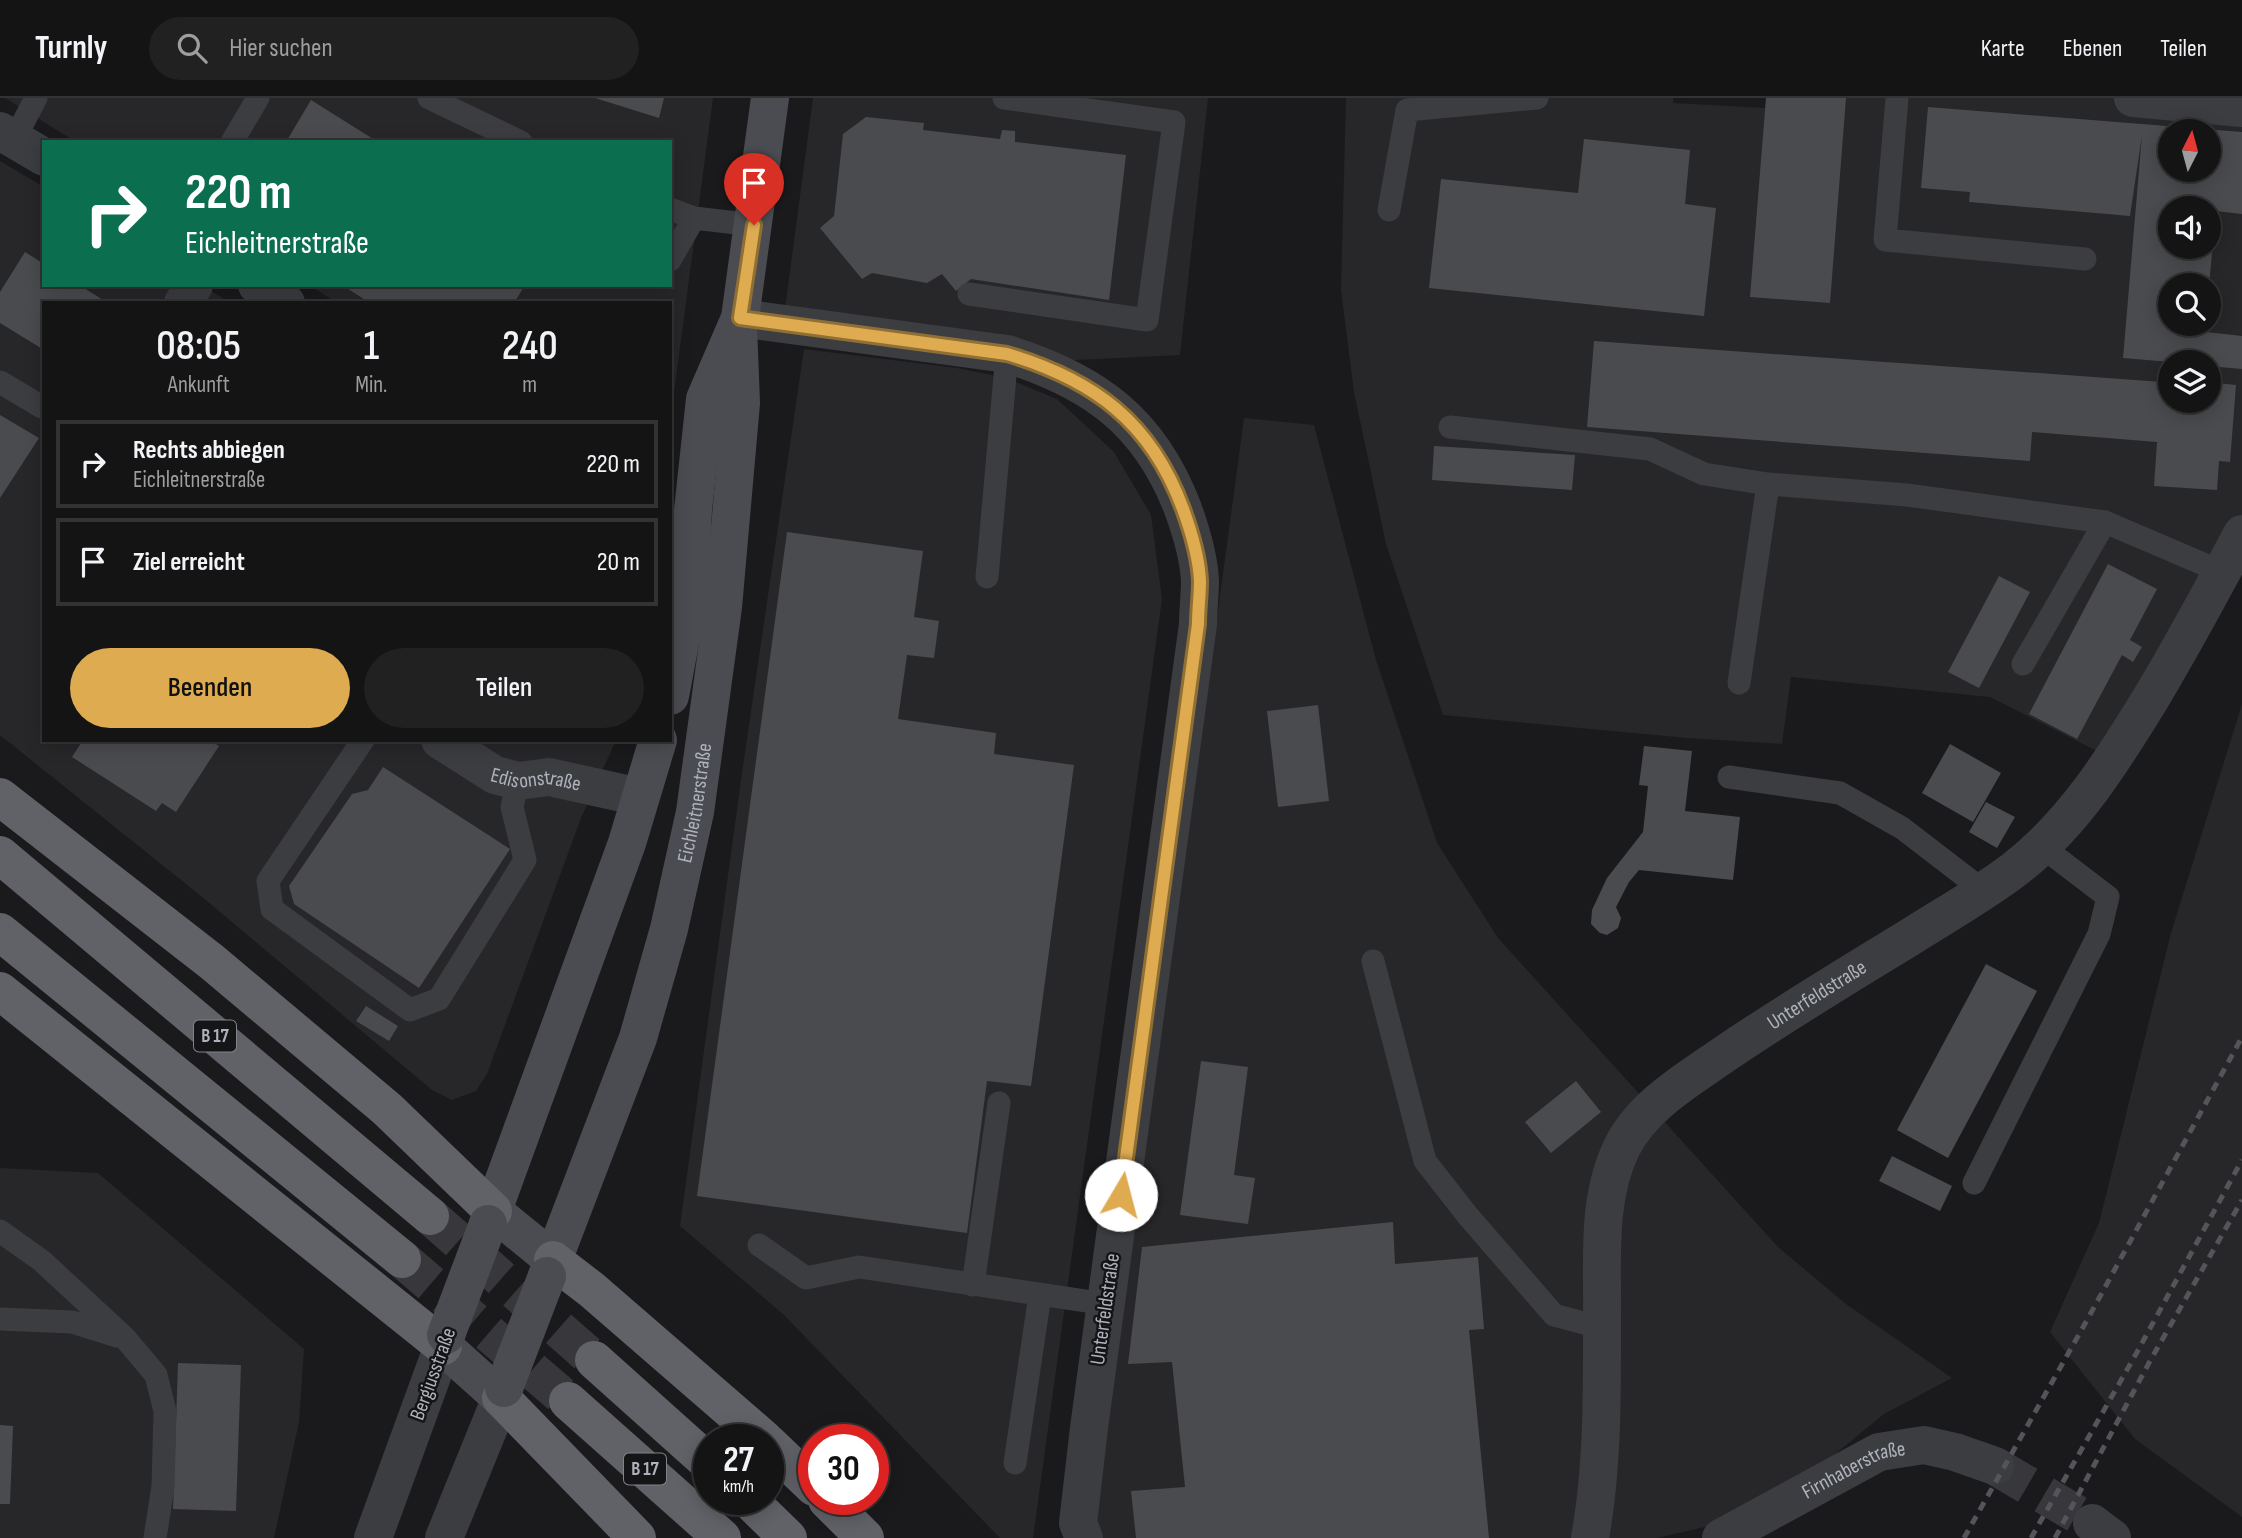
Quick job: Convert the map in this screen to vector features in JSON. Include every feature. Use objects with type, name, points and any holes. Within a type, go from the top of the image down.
[{"type":"highway","points":[[0,797],[243,988],[387,1109],[491,1217]]},
{"type":"highway","name":"B 17","points":[[0,855],[430,1216]]},
{"type":"highway","name":"B 17","points":[[0,932],[402,1259]]},
{"type":"highway","points":[[0,991],[445,1340]]},
{"type":"highway","points":[[550,1268],[592,1290],[745,1424]]},
{"type":"highway","name":"B 17","points":[[594,1360],[693,1449]]},
{"type":"highway","points":[[503,1393],[637,1538]]},
{"type":"highway","name":"B 17","points":[[568,1401],[722,1538]]},
{"type":"highway","points":[[784,1459],[798,1472]]},
{"type":"highway","points":[[764,1515],[788,1538]]},
{"type":"highway","points":[[842,1515],[865,1538]]},
{"type":"main road","name":"Eichleitnerstraße","points":[[550,1268],[638,1038],[669,929],[695,812],[723,607],[741,403],[739,322],[770,98]]},
{"type":"main road","name":"Eichleitnerstraße","points":[[672,685],[688,600],[682,508],[705,399],[739,322]]},
{"type":"main road","points":[[445,1340],[503,1393],[550,1268],[491,1217],[623,856],[657,742]]},
{"type":"main road","name":"Bergiusstraße","points":[[445,1340],[491,1217]]},
{"type":"street","points":[[2133,98],[2242,108]]},
{"type":"street","points":[[260,287],[283,301]]},
{"type":"street","name":"Unterfeldstraße","points":[[739,322],[1007,354],[1034,362],[1088,387],[1140,431],[1172,480],[1189,526],[1200,580],[1198,624],[1078,1523],[1084,1538]]},
{"type":"street","points":[[682,508],[731,513]]},
{"type":"street","name":"Unterfeldstraße","points":[[1590,1538],[1596,1503],[1603,1221],[1610,1176],[1623,1144],[1650,1109],[1680,1084],[1780,1016],[1984,891],[2018,867],[2068,820],[2114,759],[2179,649],[2242,534]]},
{"type":"street","name":"Edisonstraße","points":[[443,742],[495,775],[518,782],[549,778],[640,797]]},
{"type":"street","name":"Bergiusstraße","points":[[373,1538],[445,1340]]},
{"type":"street","points":[[444,1538],[503,1393]]},
{"type":"street","name":"Firnhaberstraße","points":[[1721,1538],[1879,1452],[1924,1446],[1955,1452],[1995,1466]]},
{"type":"lane","points":[[19,142],[36,98]]},
{"type":"lane","points":[[233,140],[258,98]]},
{"type":"lane","points":[[429,98],[517,140]]},
{"type":"lane","points":[[970,294],[1147,320],[1174,122],[1004,98]]},
{"type":"lane","points":[[1389,210],[1407,110],[1537,98]]},
{"type":"lane","points":[[1898,98],[1885,240],[2085,259]]},
{"type":"lane","points":[[672,210],[694,218],[754,225]]},
{"type":"lane","points":[[672,256],[694,218]]},
{"type":"lane","points":[[987,577],[1007,354]]},
{"type":"lane","points":[[0,382],[42,407]]},
{"type":"lane","points":[[1450,427],[1650,449],[1704,474],[1768,484],[1907,495],[2105,522],[2222,572]]},
{"type":"lane","points":[[1739,683],[1768,484]]},
{"type":"lane","points":[[2023,664],[2105,522]]},
{"type":"lane","points":[[362,742],[268,881],[272,909],[410,1010],[439,999],[525,860],[512,807],[518,782]]},
{"type":"lane","points":[[1729,777],[1840,793],[1902,828],[1984,891]]},
{"type":"lane","points":[[1975,1183],[2099,934],[2108,897],[2040,845]]},
{"type":"lane","points":[[1373,961],[1425,1161],[1468,1216],[1555,1315],[1602,1328]]},
{"type":"lane","points":[[974,1285],[999,1103]]},
{"type":"lane","points":[[0,1231],[42,1261],[125,1338],[156,1375],[165,1411],[163,1486],[155,1538]]},
{"type":"lane","points":[[759,1245],[806,1278],[859,1267],[1106,1304]]},
{"type":"lane","points":[[1015,1462],[1040,1295]]},
{"type":"lane","points":[[0,1320],[72,1322],[125,1338]]},
{"type":"shaded area","points":[[5,98],[713,98],[672,408],[672,301],[334,301],[312,287],[672,287],[672,140],[73,140]]},
{"type":"shaded area","points":[[813,98],[1208,98],[1180,355],[1034,362],[783,324]]},
{"type":"shaded area","points":[[1346,98],[1673,98],[1673,103],[1765,108],[1766,98],[2242,98],[2242,534],[2097,751],[1990,697],[1791,677],[1782,744],[1687,738],[1443,715],[1386,544],[1354,392],[1341,290]]},
{"type":"shaded area","points":[[0,161],[42,186],[42,287],[205,287],[227,301],[42,301],[42,742],[615,742],[581,818],[487,1074],[476,1091],[452,1100],[432,1090],[201,896],[0,735]]},
{"type":"shaded area","points":[[804,349],[957,368],[1006,378],[1057,399],[1114,452],[1151,515],[1162,599],[1033,1538],[1000,1538],[784,1315],[680,1226]]},
{"type":"shaded area","points":[[1244,418],[1314,425],[1376,660],[1437,843],[1498,938],[1778,1247],[1846,1304],[1952,1378],[1884,1414],[1833,1456],[1709,1526],[1657,1538],[1103,1538],[1095,1522]]},
{"type":"shaded area","points":[[2242,704],[2242,1517],[2135,1439],[2050,1332],[2099,1223],[2171,933]]},
{"type":"shaded area","points":[[0,1168],[98,1173],[304,1349],[299,1422],[274,1538],[0,1538]]},
{"type":"building","points":[[595,98],[664,98],[659,118]]},
{"type":"building","points":[[1766,98],[1846,98],[1830,303],[1750,297]]},
{"type":"building","points":[[311,100],[375,140],[287,140]]},
{"type":"building","points":[[1928,107],[2158,125],[2158,182],[2221,182],[2221,130],[2242,132],[2242,214],[2221,212],[2221,196],[2158,196],[2158,259],[2211,259],[2210,273],[2158,273],[2158,336],[2221,336],[2221,334],[2242,336],[2242,369],[2221,367],[2221,350],[2158,350],[2158,361],[2123,358],[2142,135],[2130,216],[1969,202],[1970,192],[1921,188]]},
{"type":"building","points":[[866,117],[924,123],[923,130],[1000,139],[1002,130],[1015,131],[1015,142],[1126,155],[1109,300],[971,279],[956,291],[942,274],[927,283],[872,273],[862,279],[820,228],[834,216],[843,134]]},
{"type":"building","points":[[1584,139],[1690,150],[1685,204],[1716,208],[1704,316],[1429,288],[1441,179],[1578,193]]},
{"type":"building","points":[[25,252],[42,263],[42,287],[82,287],[105,301],[42,301],[42,349],[0,323],[0,292]]},
{"type":"building","points":[[345,287],[524,287],[515,301],[367,301]]},
{"type":"building","points":[[1594,341],[2158,382],[2158,413],[2221,413],[2221,383],[2236,385],[2230,462],[2219,461],[2217,490],[2154,486],[2157,442],[2032,432],[2030,461],[1587,427]]},
{"type":"building","points":[[0,415],[39,438],[0,498]]},
{"type":"building","points":[[1434,446],[1575,455],[1572,490],[1432,480]]},
{"type":"building","points":[[787,532],[923,551],[914,617],[939,621],[934,658],[907,655],[898,719],[996,733],[994,754],[1074,765],[1031,1086],[987,1081],[967,1233],[697,1196]]},
{"type":"building","points":[[2108,564],[2157,589],[2130,640],[2142,647],[2133,662],[2122,655],[2077,739],[2029,714]]},
{"type":"building","points":[[1999,576],[2030,592],[1979,688],[1948,672]]},
{"type":"building","points":[[1318,705],[1329,801],[1278,807],[1267,711]]},
{"type":"building","points":[[82,742],[213,742],[219,746],[176,812],[162,803],[156,811],[72,757]]},
{"type":"building","points":[[1950,744],[2001,773],[1973,822],[1922,793]]},
{"type":"building","points":[[1644,746],[1692,751],[1685,811],[1740,817],[1733,880],[1639,870],[1629,882],[1616,907],[1621,918],[1618,928],[1607,935],[1600,933],[1591,924],[1592,910],[1607,878],[1643,832],[1648,786],[1639,785]]},
{"type":"building","points":[[383,767],[510,849],[419,988],[294,904],[289,886],[352,794],[368,790]]},
{"type":"building","points":[[1986,802],[2015,817],[1997,848],[1969,832]]},
{"type":"building","points":[[1986,964],[2037,991],[1948,1158],[1897,1130]]},
{"type":"building","points":[[366,1006],[398,1026],[389,1041],[356,1021]]},
{"type":"building","points":[[1201,1061],[1248,1067],[1234,1175],[1255,1178],[1248,1224],[1180,1215]]},
{"type":"building","points":[[1576,1081],[1601,1112],[1551,1153],[1525,1122]]},
{"type":"building","points":[[1892,1156],[1952,1186],[1940,1211],[1879,1181]]},
{"type":"building","points":[[1393,1222],[1395,1264],[1478,1257],[1484,1329],[1469,1330],[1489,1538],[1136,1538],[1131,1491],[1185,1487],[1172,1362],[1128,1364],[1142,1247]]},
{"type":"building","points":[[178,1363],[241,1365],[236,1511],[173,1509]]},
{"type":"building","points":[[0,1425],[13,1426],[10,1504],[0,1504]]},
{"type":"tunnel","points":[[430,1216],[594,1360]]},
{"type":"tunnel","points":[[402,1259],[568,1401]]},
{"type":"tunnel","points":[[1995,1466],[2092,1523]]},
{"type":"railway","points":[[1964,1538],[2242,1037]]},
{"type":"railway","points":[[2031,1538],[2242,1160]]},
{"type":"railway","points":[[2055,1538],[2150,1361],[2242,1200]]},
{"type":"route","points":[[754,225],[740,318],[1007,354],[1034,362],[1088,387],[1125,416],[1140,431],[1172,480],[1189,526],[1200,580],[1198,624],[1121,1195]]}]
